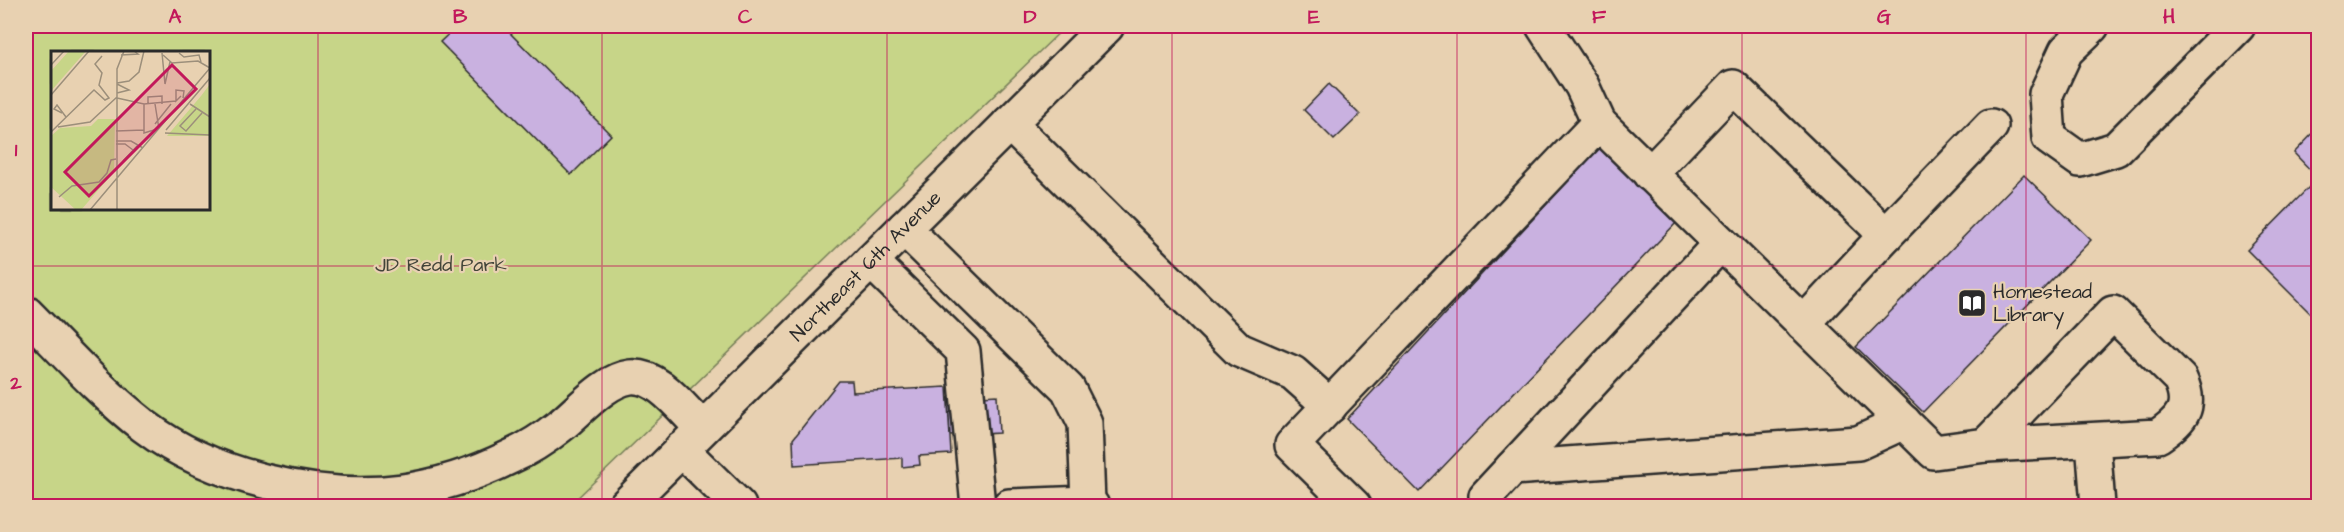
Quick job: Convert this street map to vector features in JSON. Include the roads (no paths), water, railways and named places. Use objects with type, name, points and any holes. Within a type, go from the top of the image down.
[{"type":"street","name":"Northeast 6th Avenue","points":[[625,507],[691,438],[1107,26]]},
{"type":"street","points":[[1544,26],[1582,86],[1599,123],[1934,452],[1986,445],[2158,436],[2174,425],[2185,410],[2186,393],[2180,379],[2113,313],[1986,445]]},
{"type":"street","points":[[2092,26],[2066,51],[2046,94],[2049,138],[2080,160],[2116,149],[2238,26]]},
{"type":"street","points":[[1650,174],[1733,87],[1886,235]]},
{"type":"street","points":[[1009,123],[1239,350],[1293,373],[1330,406]]},
{"type":"street","points":[[1354,507],[1292,445],[1599,123]]},
{"type":"street","points":[[1803,324],[1991,126]]},
{"type":"street","points":[[904,228],[1068,389],[1085,423],[1090,505],[1009,507]]},
{"type":"street","points":[[1488,507],[1486,496],[1721,243]]},
{"type":"street","points":[[871,261],[963,351],[978,507]]},
{"type":"street","points":[[26,313],[119,405],[145,426],[170,442],[219,466],[267,482],[309,490],[362,494],[403,491],[449,480],[493,465],[527,449],[560,427],[608,386],[621,379],[632,377],[644,378],[655,384],[739,507]]},
{"type":"street","points":[[1512,468],[1858,443],[1904,422]]},
{"type":"street","points":[[2093,441],[2098,507]]},
{"type":"place","name":"Homestead Library","points":[[1972,303]]},
{"type":"park label","name":"JD Redd Park","points":[[441,265]]}]
